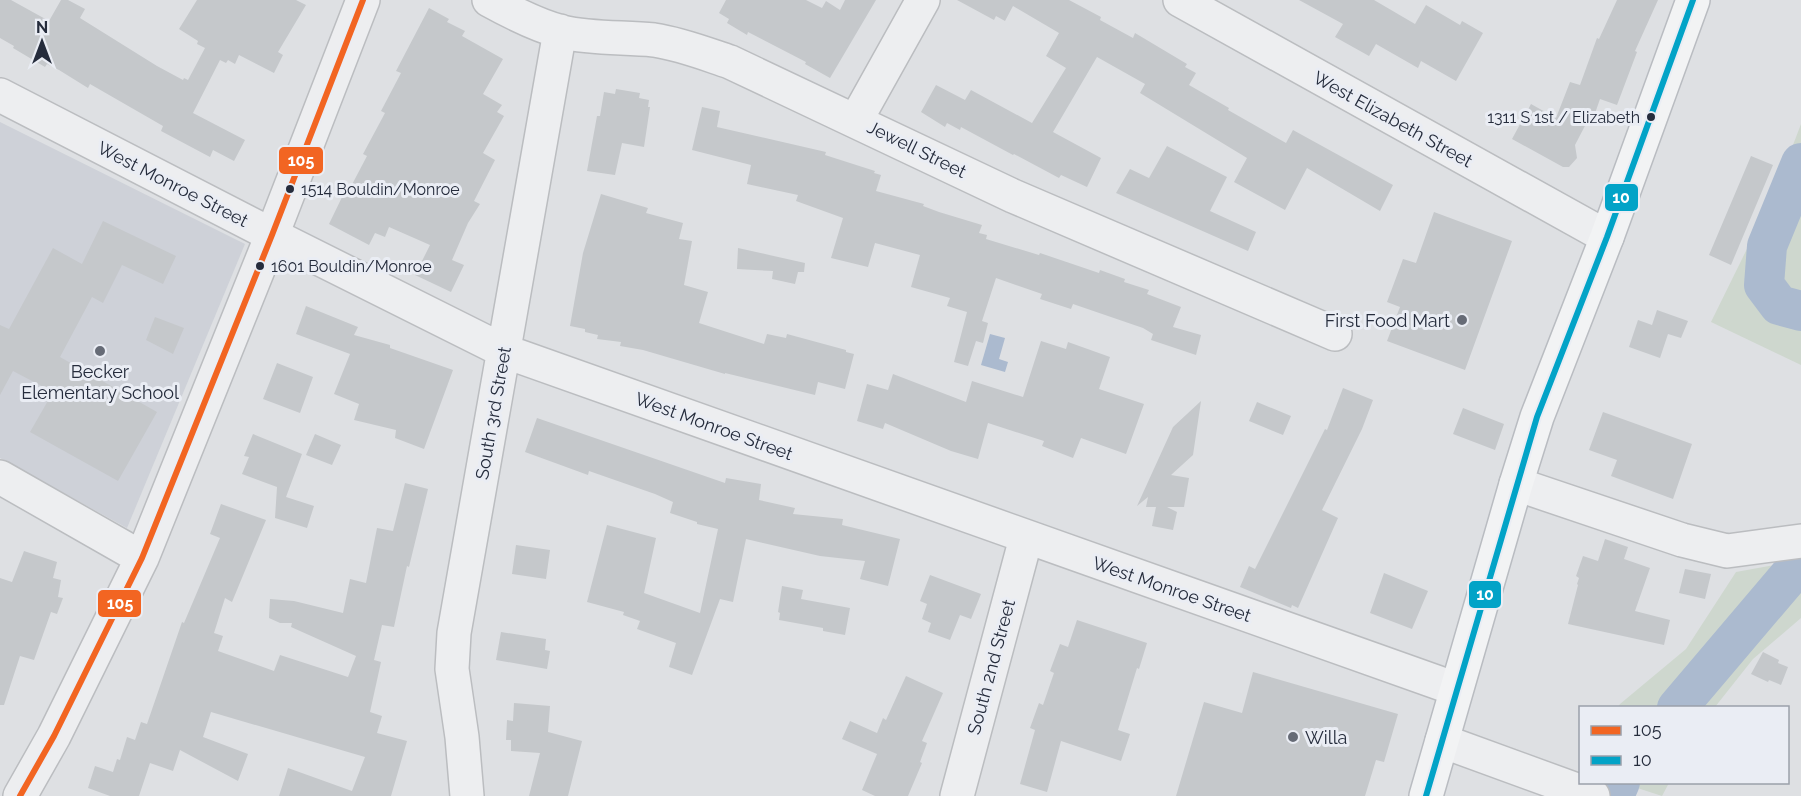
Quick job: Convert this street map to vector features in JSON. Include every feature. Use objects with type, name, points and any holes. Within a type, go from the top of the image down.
[{"type":"main road","points":[[1426,796],[1516,484],[1538,417],[1607,237],[1693,0]]},
{"type":"street","points":[[20,796],[54,736],[142,558],[272,235],[363,0]]},
{"type":"street","name":"Jewell Street","points":[[489,0],[507,10],[560,31],[596,38],[655,40],[691,48],[730,62],[1013,195],[1335,334]]},
{"type":"street","points":[[856,120],[923,0]]},
{"type":"street","name":"West Elizabeth Street","points":[[1180,0],[1607,237]]},
{"type":"street","name":"South 3rd Street","points":[[467,796],[462,737],[452,669],[454,633],[560,31]]},
{"type":"street","name":"West Monroe Street","points":[[0,95],[504,351],[1456,689]]},
{"type":"street","points":[[0,477],[142,558]]},
{"type":"street","points":[[1516,484],[1682,540],[1727,551],[1801,541]]},
{"type":"street","name":"South 2nd Street","points":[[957,796],[1026,538]]},
{"type":"street","points":[[1442,741],[1593,796]]},
{"type":"shaded area","name":"Becker Elementary School","points":[[0,122],[245,244],[127,528],[0,458]]},
{"type":"shaded area","points":[[1801,124],[1801,365],[1711,322],[1775,192]]},
{"type":"shaded area","points":[[1801,560],[1801,618],[1753,659],[1716,706],[1619,706],[1686,649],[1736,572]]},
{"type":"shaded area","points":[[1625,784],[1668,784],[1662,796]]},
{"type":"water","points":[[990,334],[1005,338],[999,359],[1008,362],[1005,372],[981,365]]},
{"type":"building","points":[[0,0],[11,0],[49,21],[61,0],[68,0],[85,9],[80,18],[183,80],[184,78],[188,80],[205,48],[179,29],[197,0],[296,0],[306,5],[278,52],[283,55],[274,73],[239,55],[235,64],[228,60],[226,63],[220,60],[193,113],[245,140],[234,161],[213,150],[210,157],[161,131],[163,126],[90,84],[88,88],[59,70],[47,64],[45,67],[13,48],[14,46],[0,38]]},
{"type":"building","points":[[726,0],[806,0],[822,8],[826,1],[840,10],[845,0],[876,0],[830,78],[805,64],[806,62],[748,32],[747,35],[727,23],[729,19],[719,13]]},
{"type":"building","points":[[957,0],[1069,0],[1133,38],[1135,33],[1187,64],[1185,67],[1196,73],[1189,85],[1229,108],[1228,110],[1286,143],[1293,130],[1393,185],[1380,211],[1307,168],[1285,210],[1234,182],[1247,158],[1140,93],[1145,84],[1097,57],[1053,132],[1101,158],[1087,187],[1061,175],[1059,178],[961,127],[960,130],[947,123],[945,127],[921,112],[936,85],[965,100],[971,90],[1032,123],[1066,68],[1046,56],[1059,33],[1013,6],[1005,21],[996,16],[994,20]]},
{"type":"building","points":[[1299,0],[1374,0],[1415,24],[1426,5],[1460,25],[1462,21],[1483,33],[1456,81],[1421,61],[1418,68],[1376,44],[1369,56],[1335,37],[1343,24]]},
{"type":"building","points":[[1617,0],[1658,0],[1635,51],[1637,52],[1617,105],[1600,99],[1592,122],[1588,120],[1575,145],[1577,158],[1569,167],[1563,167],[1512,139],[1531,104],[1556,118],[1570,82],[1580,85],[1597,38],[1599,39]]},
{"type":"building","points":[[429,8],[449,19],[447,22],[465,31],[462,36],[503,59],[483,94],[502,105],[497,112],[504,116],[483,153],[495,160],[474,201],[480,204],[468,223],[452,260],[464,265],[451,292],[415,275],[430,245],[389,227],[385,237],[375,233],[369,245],[329,224],[344,193],[347,194],[367,156],[363,154],[385,113],[381,111],[401,73],[396,71]]},
{"type":"building","points":[[616,89],[640,93],[639,98],[649,100],[644,147],[622,143],[615,175],[587,171],[604,92],[615,94]]},
{"type":"building","points":[[702,107],[720,111],[717,127],[826,152],[825,155],[875,171],[874,173],[881,175],[876,191],[924,204],[923,206],[939,212],[982,225],[979,233],[987,235],[986,239],[1039,255],[1040,253],[1099,273],[1100,270],[1125,279],[1124,282],[1149,290],[1147,294],[1181,307],[1173,327],[1201,335],[1196,355],[1151,340],[1153,334],[1143,328],[1073,304],[1071,309],[1040,299],[1042,294],[996,278],[982,321],[988,323],[983,343],[976,341],[968,366],[954,362],[967,312],[947,306],[950,298],[911,287],[920,255],[875,243],[868,267],[831,258],[843,218],[796,201],[798,195],[747,184],[751,165],[692,150]]},
{"type":"building","points":[[1167,146],[1227,177],[1210,211],[1256,232],[1248,251],[1116,193],[1130,169],[1149,178]]},
{"type":"building","points":[[1751,156],[1773,165],[1731,265],[1709,255]]},
{"type":"building","points":[[601,194],[648,208],[646,213],[683,223],[679,239],[692,241],[684,285],[708,292],[699,323],[764,344],[767,334],[786,338],[787,334],[846,350],[854,354],[845,389],[818,382],[815,395],[620,346],[621,342],[597,339],[598,335],[570,326],[583,253]]},
{"type":"building","points":[[1434,212],[1512,241],[1465,370],[1387,341],[1400,307],[1387,302],[1403,259],[1416,263]]},
{"type":"building","points":[[103,221],[176,256],[163,284],[122,265],[103,303],[92,297],[60,357],[157,412],[118,481],[30,432],[53,392],[13,371],[0,395],[0,325],[9,329],[53,248],[82,264]]},
{"type":"building","points":[[738,248],[805,263],[804,272],[798,272],[795,284],[772,279],[773,271],[737,269]]},
{"type":"building","points":[[306,306],[358,327],[354,335],[390,345],[390,348],[453,370],[424,449],[395,438],[396,430],[354,420],[359,404],[334,394],[350,354],[296,334]]},
{"type":"building","points":[[1657,310],[1688,321],[1681,338],[1668,334],[1660,358],[1629,347],[1638,320],[1652,325]]},
{"type":"building","points":[[155,317],[184,328],[173,354],[146,340]]},
{"type":"building","points":[[1041,341],[1066,349],[1068,342],[1110,357],[1099,389],[1144,404],[1126,454],[1081,438],[1073,458],[1042,446],[1044,441],[988,423],[978,459],[951,451],[885,423],[883,429],[857,421],[867,384],[888,390],[893,374],[966,402],[972,381],[1023,397]]},
{"type":"building","points":[[277,363],[313,377],[300,413],[263,399]]},
{"type":"building","points":[[1343,388],[1373,400],[1362,429],[1322,510],[1338,518],[1298,608],[1292,605],[1291,608],[1240,587],[1249,566],[1255,569],[1325,429],[1327,430]]},
{"type":"building","points":[[1201,401],[1193,455],[1171,475],[1189,478],[1184,507],[1167,507],[1177,512],[1173,530],[1152,526],[1156,507],[1146,507],[1148,497],[1137,506],[1173,427]]},
{"type":"building","points":[[1257,402],[1291,416],[1283,435],[1249,421]]},
{"type":"building","points":[[1463,408],[1504,424],[1495,450],[1453,434]]},
{"type":"building","points":[[1603,412],[1692,444],[1673,499],[1611,476],[1617,460],[1589,450]]},
{"type":"building","points":[[537,418],[725,483],[726,478],[761,484],[759,500],[795,508],[793,514],[843,519],[842,525],[900,539],[888,586],[860,579],[865,561],[820,556],[746,539],[733,602],[720,599],[692,675],[669,667],[676,643],[637,629],[640,621],[623,615],[624,612],[587,602],[607,525],[656,538],[644,593],[700,613],[718,529],[697,524],[697,522],[670,513],[673,502],[655,494],[589,471],[588,475],[525,452]]},
{"type":"building","points":[[253,434],[302,454],[286,497],[314,506],[307,528],[275,518],[277,487],[242,474],[249,457],[244,456]]},
{"type":"building","points":[[315,434],[341,445],[332,465],[306,455]]},
{"type":"building","points":[[405,483],[428,489],[409,567],[407,566],[394,627],[382,625],[374,660],[381,662],[370,712],[382,716],[377,733],[407,741],[391,796],[279,796],[288,768],[352,791],[365,757],[211,712],[203,737],[248,754],[238,781],[180,750],[173,771],[150,763],[139,796],[110,796],[88,788],[95,766],[113,772],[117,759],[120,760],[127,737],[135,740],[141,722],[147,724],[182,622],[184,623],[220,538],[210,534],[221,504],[266,520],[232,602],[225,598],[214,633],[223,636],[218,651],[274,671],[280,655],[348,677],[356,656],[291,627],[292,623],[280,623],[269,618],[270,599],[294,601],[343,613],[350,579],[366,583],[377,528],[393,531]]},
{"type":"building","points":[[1605,539],[1628,547],[1624,559],[1650,568],[1635,611],[1670,620],[1664,645],[1568,624],[1578,585],[1579,578],[1576,576],[1583,556],[1598,561]]},
{"type":"building","points":[[516,545],[550,550],[546,579],[512,574]]},
{"type":"building","points":[[24,551],[57,562],[53,578],[61,580],[58,597],[63,598],[57,614],[51,612],[34,660],[20,656],[4,705],[0,705],[0,578],[12,582]]},
{"type":"building","points":[[1685,569],[1711,574],[1705,599],[1679,593]]},
{"type":"building","points":[[1384,573],[1428,591],[1412,629],[1370,613]]},
{"type":"building","points":[[930,575],[981,594],[971,619],[960,615],[950,640],[928,632],[931,623],[922,619],[927,604],[920,601]]},
{"type":"building","points":[[782,586],[803,590],[801,599],[850,608],[845,635],[823,631],[823,628],[779,620]]},
{"type":"building","points":[[1077,620],[1147,643],[1118,730],[1130,734],[1121,761],[1061,741],[1047,792],[1020,784],[1035,730],[1030,728],[1039,703],[1043,705],[1054,673],[1050,671],[1060,644],[1068,647]]},
{"type":"building","points":[[501,632],[546,639],[545,650],[550,651],[547,669],[496,660]]},
{"type":"building","points":[[1763,652],[1788,667],[1781,685],[1751,674]]},
{"type":"building","name":"Willa","points":[[1253,672],[1398,714],[1384,762],[1376,760],[1365,796],[1176,796],[1204,702],[1242,713]]},
{"type":"building","points":[[906,676],[943,693],[922,741],[927,743],[920,762],[922,763],[908,796],[875,796],[862,790],[877,754],[842,739],[850,721],[877,733],[883,718],[886,720]]},
{"type":"building","points":[[514,703],[550,706],[548,732],[582,741],[568,796],[529,796],[540,753],[511,751],[511,740],[506,740],[507,720],[513,721]]},
{"type":"waterway","points":[[1801,163],[1767,246],[1764,285],[1779,305],[1801,311]]},
{"type":"waterway","points":[[1679,706],[1801,562]]},
{"type":"waterway","points":[[1614,796],[1619,784]]},
{"type":"transit line","name":"105","points":[[20,796],[54,736],[142,558],[272,235],[363,0]]},
{"type":"transit line","name":"10","points":[[1426,796],[1537,417],[1607,237],[1693,0]]},
{"type":"place","name":"1311 S 1st / Elizabeth","points":[[1651,117]]},
{"type":"place","name":"1514 Bouldin/Monroe","points":[[290,189]]},
{"type":"place","name":"1601 Bouldin/Monroe","points":[[260,266]]},
{"type":"place","name":"First Food Mart","points":[[1462,320]]},
{"type":"place","name":"Becker Elementary School","points":[[100,351]]},
{"type":"place","name":"Willa","points":[[1293,737]]}]
